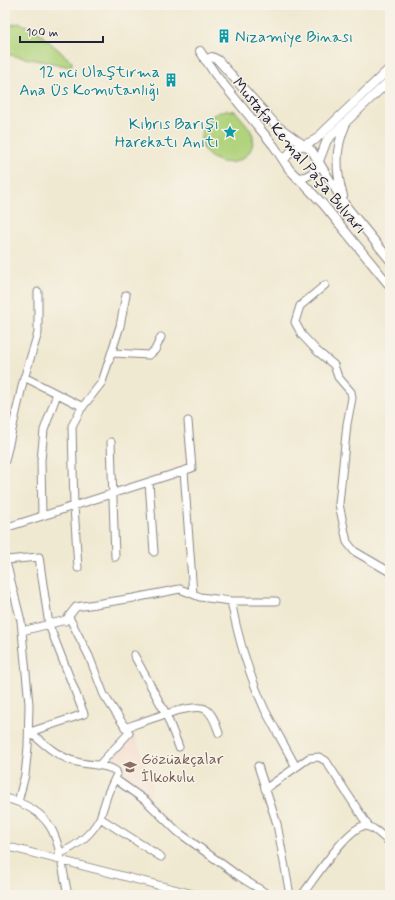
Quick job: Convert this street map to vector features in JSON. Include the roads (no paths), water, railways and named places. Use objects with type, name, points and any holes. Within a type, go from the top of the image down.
[{"type":"main road","name":"Mustafa Kemal Paşa Bulvarı","points":[[200,51],[205,60],[297,178],[323,204],[390,286]]},
{"type":"main road","name":"Mustafa Kemal Paşa Bulvarı","points":[[205,60],[212,57],[218,60],[276,125],[312,151],[346,206],[390,260]]},
{"type":"main road","points":[[284,160],[292,150],[315,140],[390,68]]},
{"type":"main road","points":[[297,178],[306,177],[312,174],[319,163],[321,153],[327,140],[390,80]]},
{"type":"main road","points":[[346,122],[340,136],[337,156],[340,186],[346,206]]},
{"type":"street","points":[[325,285],[300,306],[295,322],[302,335],[317,351],[334,365],[338,377],[351,392],[352,398],[347,424],[339,504],[346,539],[354,551],[390,572]]},
{"type":"street","points":[[5,461],[24,377],[38,333],[38,292]]},
{"type":"street","points":[[78,568],[74,506],[72,426],[83,407],[100,386],[113,353],[126,295]]},
{"type":"street","points":[[113,353],[149,355],[155,350],[161,337]]},
{"type":"street","points":[[24,377],[83,407]]},
{"type":"street","points":[[42,516],[41,460],[44,430],[57,394]]},
{"type":"street","points":[[5,528],[192,468],[188,421]]},
{"type":"street","points":[[111,442],[115,557]]},
{"type":"street","points":[[184,471],[192,594]]},
{"type":"street","points":[[149,482],[154,552]]},
{"type":"street","points":[[18,802],[26,768],[30,732],[29,704],[19,610],[5,559],[39,557],[49,625],[84,714],[30,732]]},
{"type":"street","points":[[64,621],[76,606],[134,598],[180,589],[192,594],[231,601],[276,601]]},
{"type":"street","points":[[231,601],[240,643],[265,709],[296,767]]},
{"type":"street","points":[[22,631],[70,619],[89,656],[104,695],[128,733],[100,764]]},
{"type":"street","points":[[134,656],[166,714],[179,747]]},
{"type":"street","points":[[125,728],[166,714],[199,707],[204,708],[211,714],[219,733]]},
{"type":"street","points":[[30,732],[66,758],[83,764],[100,764],[116,771],[117,774],[108,792],[100,818],[84,838],[60,856]]},
{"type":"street","points":[[265,789],[311,757],[319,757],[324,759],[369,827],[390,843]]},
{"type":"street","points":[[258,766],[277,824],[290,895]]},
{"type":"street","points":[[115,778],[146,801],[178,832],[240,877],[269,895]]},
{"type":"street","points":[[5,798],[34,809],[46,820],[55,836],[68,895]]},
{"type":"street","points":[[100,818],[161,857]]},
{"type":"street","points":[[302,895],[352,830],[360,826],[369,827]]},
{"type":"street","points":[[5,846],[60,856],[168,888],[197,895]]},
{"type":"street","points":[[159,895],[168,888]]},
{"type":"place","name":"Nizamiye Binası","points":[[224,36]]},
{"type":"place","name":"12 nci Ulaştırma Ana Üs Komutanlığı","points":[[171,80]]},
{"type":"place","name":"Kıbrıs Barışı Harekatı Anıtı","points":[[230,132]]},
{"type":"place","name":"Gözüakçalar İlkokulu","points":[[130,767]]}]
